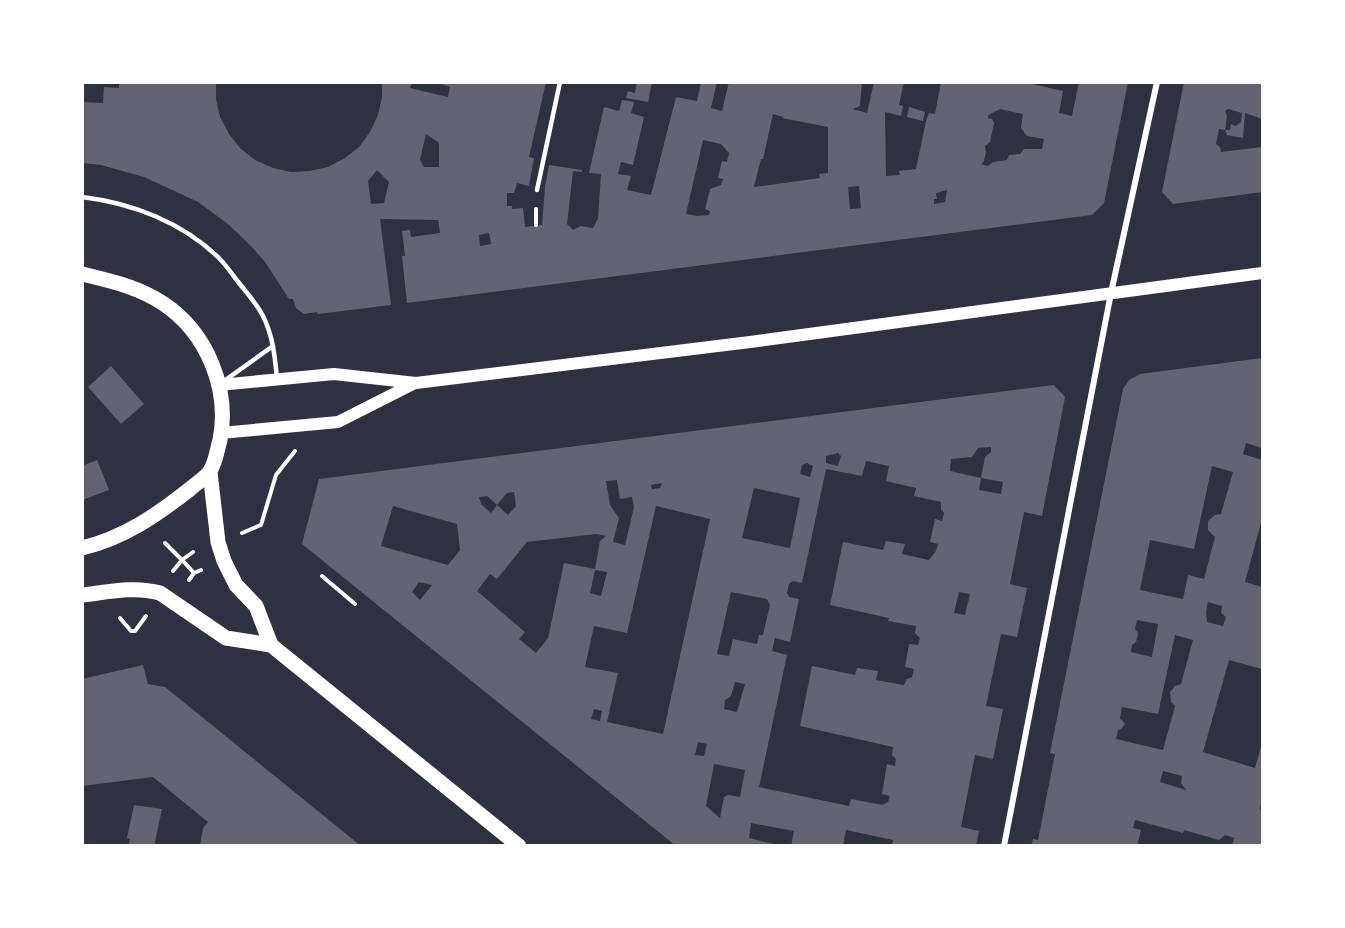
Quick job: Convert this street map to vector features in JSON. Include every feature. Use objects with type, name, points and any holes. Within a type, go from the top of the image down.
[{"type":"main road","points":[[219,385],[334,374],[416,383],[750,342],[1263,273]]},
{"type":"main road","points":[[82,274],[141,291],[165,304],[185,321],[210,358],[219,385],[222,410],[217,454],[210,472],[218,542],[224,561],[236,585],[256,606],[271,645],[519,846]]},
{"type":"main road","points":[[221,433],[338,422],[416,383]]},
{"type":"main road","points":[[82,548],[136,528],[170,505],[210,472]]},
{"type":"main road","points":[[82,595],[139,590],[160,593],[226,638],[271,645]]},
{"type":"street","points":[[1004,846],[1111,293],[1157,82]]},
{"type":"lane","points":[[537,190],[560,82]]},
{"type":"lane","points":[[82,197],[134,207],[164,219],[195,238],[219,258],[263,316],[273,346],[277,379]]},
{"type":"lane","points":[[219,385],[273,346]]},
{"type":"path","points":[[254,529],[261,525],[276,475],[296,450]]},
{"type":"path","points":[[165,543],[180,558]]},
{"type":"path","points":[[169,576],[182,560],[199,549]]},
{"type":"path","points":[[184,562],[194,573]]},
{"type":"path","points":[[187,583],[194,573],[204,568]]},
{"type":"path","points":[[321,576],[355,604]]},
{"type":"path","points":[[122,621],[133,632],[144,621]]},
{"type":"building","points":[[119,82],[216,82],[216,99],[220,117],[240,148],[255,160],[273,168],[291,172],[328,167],[359,147],[370,132],[378,115],[382,97],[382,82],[412,82],[410,88],[448,97],[450,87],[434,82],[546,82],[529,157],[534,158],[529,186],[517,183],[514,193],[507,193],[507,206],[512,206],[512,209],[523,208],[525,227],[542,225],[549,165],[582,170],[582,172],[573,171],[567,224],[573,230],[581,226],[593,228],[598,219],[601,174],[589,173],[604,107],[619,111],[622,100],[634,102],[631,113],[644,117],[633,165],[621,162],[618,174],[631,176],[627,190],[651,195],[676,97],[697,101],[701,82],[717,82],[711,108],[722,111],[729,82],[862,82],[860,106],[853,109],[867,113],[874,82],[904,82],[899,105],[903,106],[901,116],[885,112],[886,176],[900,175],[899,171],[916,169],[926,121],[929,113],[935,114],[941,82],[1023,82],[1063,91],[1059,113],[1072,116],[1079,82],[1128,82],[1104,203],[1092,215],[407,303],[402,231],[410,230],[411,237],[440,233],[438,220],[380,219],[391,305],[318,314],[317,312],[304,314],[296,308],[293,299],[289,299],[265,262],[250,245],[228,224],[198,202],[144,177],[101,165],[82,163],[82,102],[103,103],[104,87],[119,88]],"holes":[[[1000,109],[1023,114],[1021,128],[1027,136],[1044,139],[1042,149],[1024,149],[1020,154],[1009,155],[1007,160],[993,162],[988,166],[981,164],[984,161],[985,146],[990,142],[994,123],[988,115]],[[773,114],[782,118],[828,127],[828,173],[819,174],[820,178],[754,187],[761,159],[763,159]],[[426,134],[439,143],[439,167],[424,167],[420,160]],[[703,140],[721,144],[729,153],[727,162],[722,161],[718,178],[723,179],[721,185],[710,189],[705,209],[710,211],[709,215],[686,214]],[[377,170],[389,182],[384,203],[371,204],[368,181]],[[859,186],[861,208],[850,209],[848,187]],[[947,190],[945,202],[934,204],[934,199],[937,199],[936,193]],[[489,233],[491,244],[480,246],[479,235]]]},
{"type":"building","points":[[637,82],[652,82],[648,102],[626,98],[628,91],[635,93]]},
{"type":"building","points":[[1184,82],[1262,82],[1262,119],[1245,113],[1243,138],[1227,135],[1225,130],[1219,129],[1216,144],[1220,147],[1221,152],[1262,147],[1262,192],[1173,204],[1162,192]],"holes":[[[1228,109],[1242,113],[1241,122],[1236,126],[1231,124],[1230,130],[1225,130],[1227,116],[1225,111]]]},
{"type":"building","points":[[909,107],[925,112],[923,121],[907,117]]},
{"type":"building","points":[[1262,358],[1262,448],[1246,443],[1243,454],[1262,460],[1262,519],[1245,582],[1262,587],[1262,669],[1229,660],[1203,752],[1255,768],[1262,743],[1260,809],[1262,810],[1262,846],[1232,846],[1234,838],[1225,835],[1219,840],[1135,820],[1133,828],[1141,830],[1137,846],[1031,846],[1033,839],[1038,840],[1055,754],[1050,753],[1123,389],[1129,380],[1140,374]],"holes":[[[1212,466],[1233,472],[1221,514],[1215,515],[1208,521],[1208,530],[1215,537],[1204,579],[1188,575],[1183,599],[1140,590],[1150,540],[1194,549]],[[1208,602],[1222,606],[1221,613],[1226,617],[1223,626],[1207,622]],[[1137,620],[1158,624],[1152,657],[1131,652],[1138,633],[1135,629]],[[1175,635],[1193,640],[1181,684],[1175,686],[1170,692],[1171,702],[1175,706],[1163,750],[1116,739],[1118,730],[1125,724],[1120,718],[1122,707],[1158,714]],[[1163,771],[1182,776],[1181,783],[1186,790],[1160,782]]]},
{"type":"building","points":[[111,366],[144,404],[121,424],[88,387]]},
{"type":"building","points":[[1054,385],[1065,397],[1042,516],[1024,512],[1010,584],[1027,588],[1017,637],[1001,634],[986,706],[1003,709],[993,759],[975,755],[961,827],[979,831],[976,846],[892,846],[893,840],[846,830],[843,846],[791,846],[794,831],[751,823],[749,838],[782,846],[676,846],[302,544],[319,479]],"holes":[[[991,447],[991,452],[985,457],[981,478],[950,471],[951,459],[972,457],[978,448]],[[838,453],[841,456],[838,466],[826,463],[826,456]],[[866,461],[889,466],[886,481],[916,488],[914,496],[941,502],[941,509],[944,513],[942,521],[935,519],[930,542],[938,544],[929,560],[902,554],[905,544],[886,541],[883,550],[843,542],[830,605],[916,626],[915,633],[920,638],[918,645],[909,644],[905,667],[914,669],[912,677],[907,679],[904,685],[876,680],[878,671],[857,668],[855,675],[812,666],[800,726],[893,747],[892,755],[896,759],[895,766],[887,764],[882,794],[890,796],[888,802],[882,805],[851,799],[849,806],[759,787],[787,655],[772,651],[775,638],[790,642],[799,599],[789,597],[787,593],[789,584],[793,581],[802,583],[826,469],[862,476]],[[807,463],[813,466],[810,477],[800,474],[802,465]],[[981,478],[1003,482],[1001,494],[979,490]],[[617,480],[620,499],[632,497],[634,507],[625,545],[613,542],[619,518],[610,505],[606,481]],[[662,483],[660,488],[652,489],[651,485]],[[754,488],[800,498],[790,548],[742,538]],[[514,492],[516,506],[508,515],[497,505],[507,493]],[[487,496],[497,505],[491,513],[481,504],[479,497]],[[393,506],[457,524],[460,550],[448,565],[381,546]],[[656,506],[710,519],[663,734],[607,722],[618,673],[585,667],[594,626],[627,633]],[[596,534],[606,536],[600,541],[595,569],[564,563],[548,638],[536,653],[519,639],[525,632],[477,591],[490,574],[497,579],[527,542]],[[595,570],[607,572],[601,596],[590,593]],[[419,582],[432,585],[420,600],[412,592]],[[731,592],[767,599],[770,605],[763,635],[759,635],[757,644],[733,639],[729,656],[717,654]],[[959,592],[970,594],[965,615],[954,613]],[[735,682],[745,684],[737,712],[724,709],[725,700],[731,696]],[[594,709],[602,711],[600,721],[591,719]],[[698,742],[707,744],[704,756],[695,755]],[[714,764],[745,770],[740,797],[728,795],[724,797],[720,818],[706,806]]]},
{"type":"building","points":[[97,460],[109,490],[82,500],[82,466]]},
{"type":"building","points":[[143,665],[148,684],[165,687],[361,846],[200,846],[203,828],[208,822],[153,777],[82,786],[82,679]]},
{"type":"building","points":[[134,805],[162,809],[154,846],[128,846],[130,839],[127,838]]}]
